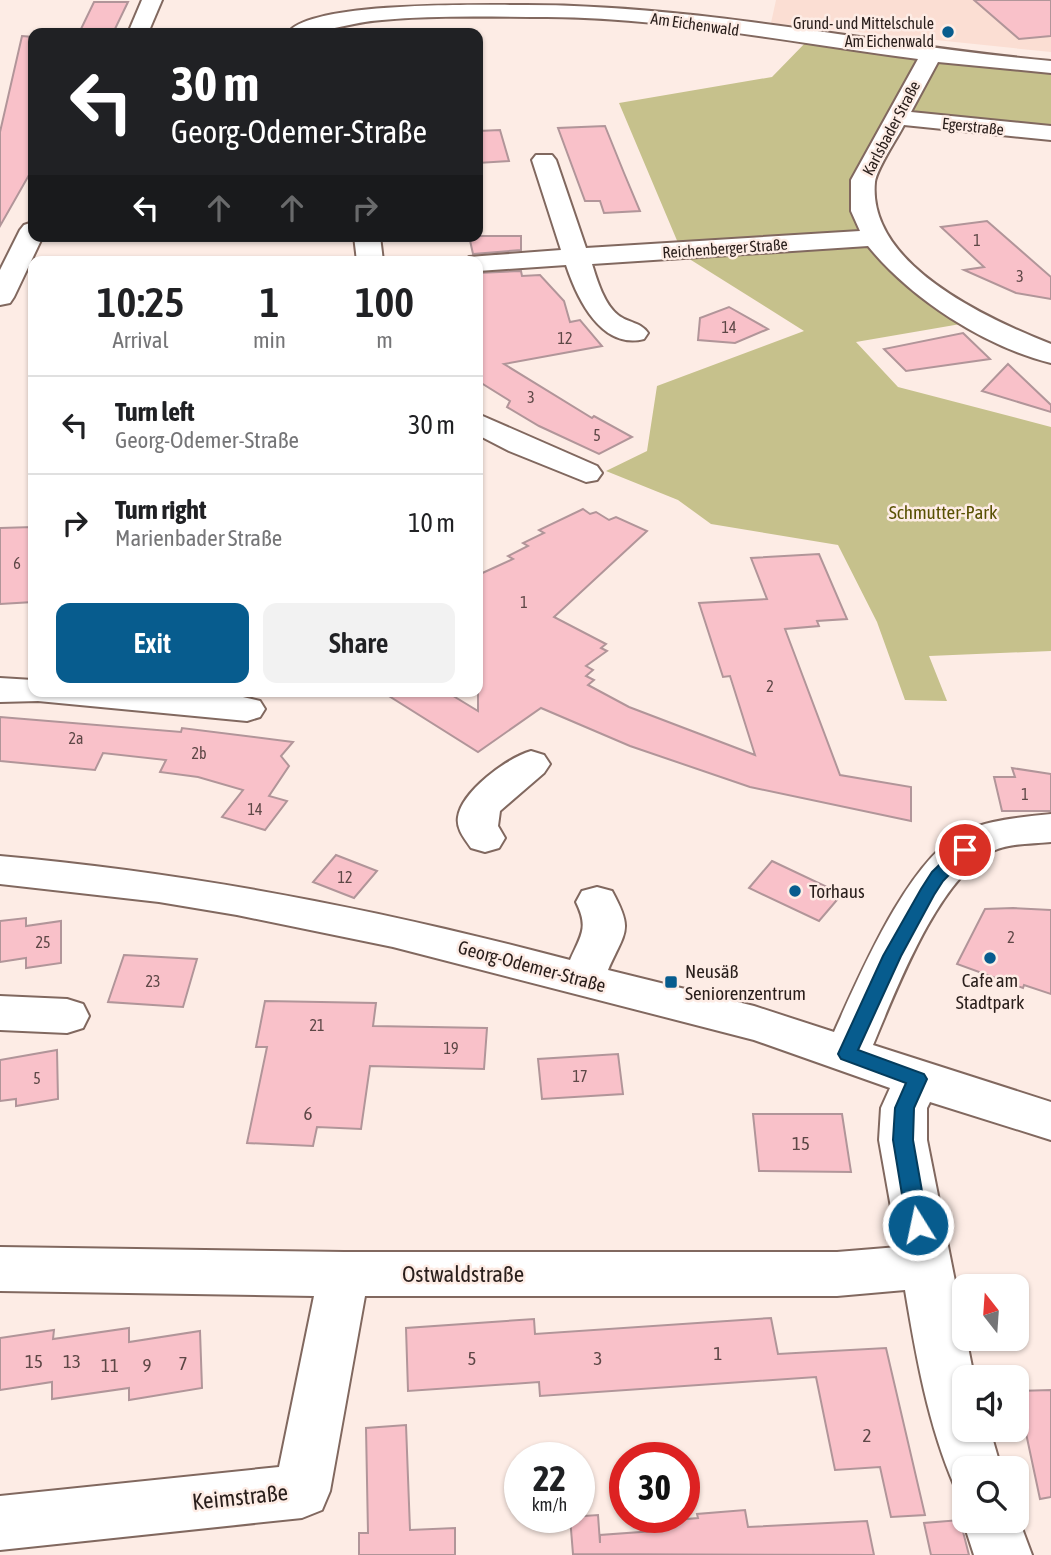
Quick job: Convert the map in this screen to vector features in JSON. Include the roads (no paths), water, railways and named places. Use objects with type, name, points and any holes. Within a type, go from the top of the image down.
[{"type":"street","points":[[140,28],[152,0]]},
{"type":"street","name":"Am Eichenwald","points":[[310,28],[356,8],[588,12],[930,56],[1051,67]]},
{"type":"street","points":[[748,31],[761,10]]},
{"type":"street","points":[[930,56],[974,50],[1051,59]]},
{"type":"street","name":"Karlsbader Straße","points":[[930,56],[867,170],[861,191],[863,214],[875,238],[910,275],[943,300],[990,328],[1051,354]]},
{"type":"street","name":"Egerstraße","points":[[896,117],[1051,133]]},
{"type":"street","points":[[544,160],[587,289],[608,321],[634,332]]},
{"type":"street","name":"Reichenberger Straße","points":[[483,263],[875,238]]},
{"type":"street","points":[[13,286],[29,242]]},
{"type":"street","points":[[483,426],[520,445],[586,473]]},
{"type":"street","points":[[0,690],[28,691]]},
{"type":"street","points":[[110,697],[247,709]]},
{"type":"street","points":[[485,838],[478,831],[475,821],[477,812],[484,802],[531,764]]},
{"type":"street","points":[[847,1054],[892,956],[927,893],[944,869],[975,843],[1000,835],[1051,828]]},
{"type":"street","name":"Georg-Odemer-Straße","points":[[0,870],[108,880],[260,902],[456,945],[768,1027],[1051,1121]]},
{"type":"street","points":[[582,979],[604,932],[606,920],[597,902]]},
{"type":"street","points":[[0,1013],[67,1016]]},
{"type":"street","points":[[918,1079],[904,1108],[903,1140],[944,1366],[970,1456]]},
{"type":"street","name":"Ostwaldstraße","points":[[0,1269],[344,1274],[837,1274],[925,1266]]},
{"type":"street","name":"Keimstraße","points":[[0,1522],[302,1491],[344,1274]]},
{"type":"street","points":[[995,1533],[1003,1555]]},
{"type":"place","name":"Grund- und Mittelschule Am Eichenwald","points":[[948,32]]},
{"type":"place","name":"Torhaus","points":[[795,891]]},
{"type":"place","name":"Cafe am Stadtpark","points":[[990,958]]},
{"type":"place","name":"Neusäß Seniorenzentrum","points":[[671,982]]},
{"type":"park label","name":"Schmutter-Park","points":[[943,512]]}]
